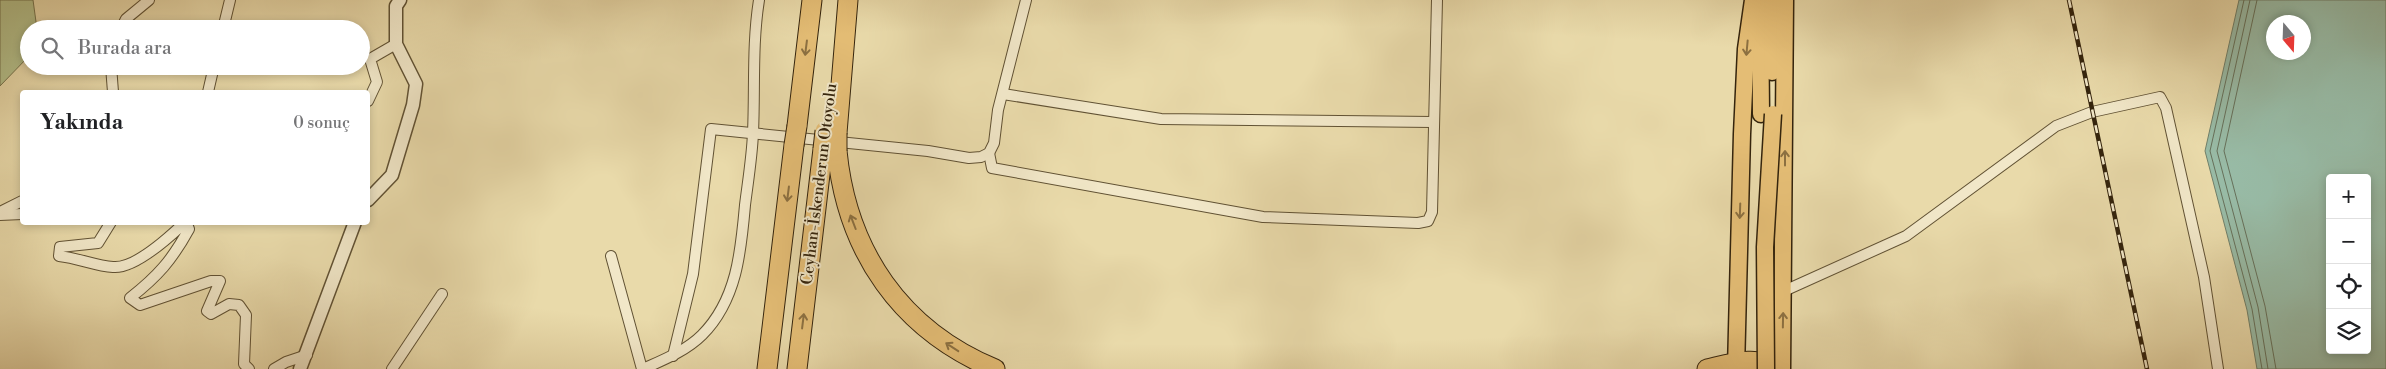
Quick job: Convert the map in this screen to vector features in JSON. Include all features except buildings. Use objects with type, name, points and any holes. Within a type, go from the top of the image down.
[{"type":"highway","name":"Ceyhan-İskenderun Otoyolu","points":[[767,369],[812,0]]},
{"type":"highway","name":"Ceyhan-İskenderun Otoyolu","points":[[797,369],[831,141],[843,0]]},
{"type":"highway","points":[[848,0],[831,141],[843,196],[853,225],[868,258],[902,306],[923,325],[974,360],[995,369]]},
{"type":"highway","points":[[1736,366],[1742,125],[1746,49],[1753,0]]},
{"type":"highway","points":[[1755,369],[1754,248],[1767,114],[1760,0]]},
{"type":"highway","points":[[1766,369],[1767,114],[1773,0]]},
{"type":"highway","points":[[1707,369],[1736,366],[1749,360],[1769,363],[1781,369],[1784,291],[1785,0]]},
{"type":"street","points":[[125,20],[149,0]]},
{"type":"street","points":[[225,20],[230,0]]},
{"type":"street","points":[[370,198],[392,176],[413,105],[416,84],[396,44],[396,6],[400,0]]},
{"type":"street","points":[[611,256],[642,369],[673,356],[701,336],[720,312],[733,283],[740,251],[753,134],[755,29],[759,0]]},
{"type":"street","points":[[673,356],[693,274],[711,129],[968,158],[981,157],[989,152],[994,143],[1002,94],[1026,0]]},
{"type":"street","points":[[989,152],[992,168],[1263,217],[1418,223],[1428,221],[1432,212],[1437,0]]},
{"type":"street","points":[[370,97],[377,82],[370,59],[396,44]]},
{"type":"street","points":[[112,75],[113,90]]},
{"type":"street","points":[[208,90],[212,75]]},
{"type":"street","points":[[1002,94],[1161,118],[1433,122]]},
{"type":"street","points":[[1784,291],[1906,236],[2056,126],[2092,112],[2160,97],[2166,108],[2204,277],[2218,369]]},
{"type":"street","points":[[0,213],[20,202]]},
{"type":"street","points":[[0,213],[20,214]]},
{"type":"street","points":[[109,225],[98,243],[60,247],[59,256],[79,258],[115,268],[137,260],[184,225]]},
{"type":"street","points":[[188,225],[189,229],[177,252],[153,280],[130,298],[140,305],[211,280],[220,281],[207,311],[211,314],[229,304],[239,304],[246,315],[244,364],[249,369]]},
{"type":"street","points":[[300,369],[307,355],[354,225]]},
{"type":"street","points":[[392,369],[442,294]]},
{"type":"street","points":[[274,369],[286,362],[307,355]]},
{"type":"shaded area","points":[[0,0],[33,0],[36,20],[20,20],[20,65],[0,86]]},
{"type":"water","points":[[2239,0],[2386,0],[2386,369],[2257,369],[2247,310],[2205,151]]},
{"type":"railway","points":[[2069,0],[2147,369]]}]
